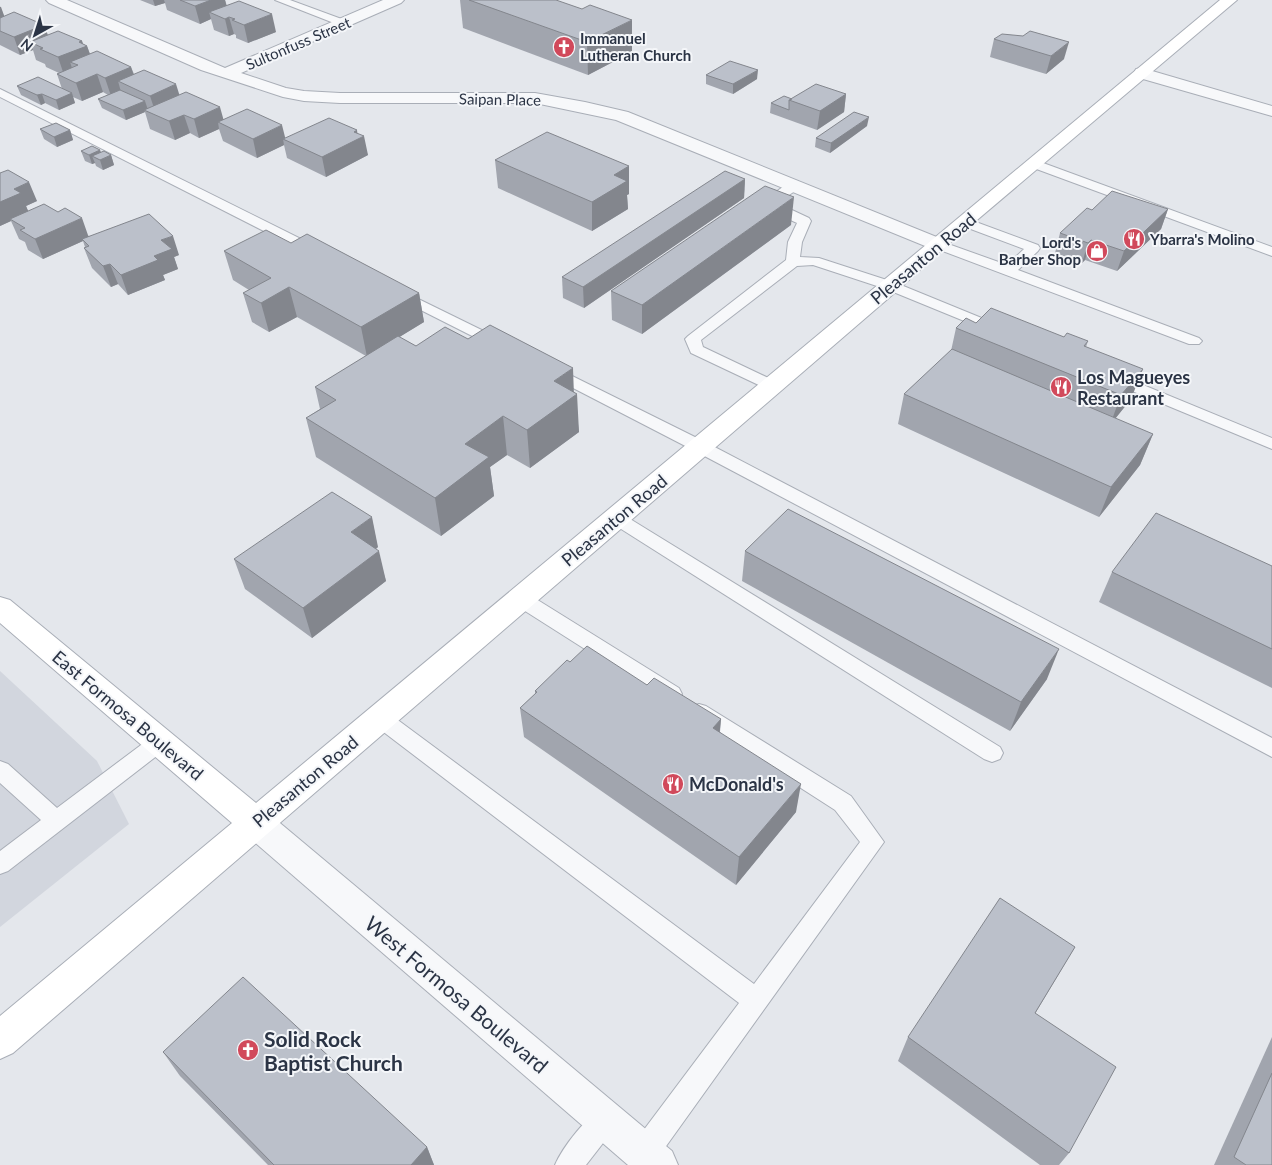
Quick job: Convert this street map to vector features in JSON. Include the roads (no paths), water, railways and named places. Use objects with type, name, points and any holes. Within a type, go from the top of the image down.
[{"type":"main road","name":"Pleasanton Road","points":[[0,1040],[891,286],[937,244],[1230,0]]},
{"type":"main road","name":"East Formosa Boulevard","points":[[0,608],[256,823]]},
{"type":"street","name":"Saipan Place","points":[[54,0],[207,67],[283,92],[304,96],[340,98],[535,98],[585,106],[622,116],[937,244]]},
{"type":"street","name":"Sultonfuss Street","points":[[227,73],[396,0]]},
{"type":"street","points":[[1142,73],[1272,111]]},
{"type":"street","name":"West Formosa Boulevard","points":[[256,823],[651,1159]]},
{"type":"lane","points":[[280,0],[343,23]]},
{"type":"lane","points":[[0,92],[326,257]]},
{"type":"lane","points":[[1035,164],[1272,252]]},
{"type":"lane","points":[[793,262],[795,242],[804,221],[767,204],[794,186]]},
{"type":"lane","points":[[965,222],[1033,248],[1008,272]]},
{"type":"lane","points":[[937,244],[1194,341]]},
{"type":"lane","points":[[773,386],[696,350],[694,340],[793,262],[814,261],[891,286],[1011,335]]},
{"type":"lane","points":[[388,288],[512,351]]},
{"type":"lane","points":[[538,364],[700,447],[1272,748]]},
{"type":"lane","points":[[1101,373],[1272,444]]},
{"type":"lane","points":[[616,518],[992,753]]},
{"type":"lane","points":[[521,599],[843,803],[873,842],[756,1001],[651,1159]]},
{"type":"lane","points":[[380,718],[756,1001]]},
{"type":"lane","points":[[0,864],[160,742]]},
{"type":"lane","points":[[0,770],[56,820]]},
{"type":"lane","points":[[569,1165],[605,1120]]},
{"type":"place","name":"Immanuel Lutheran Church","points":[[564,47]]},
{"type":"place","name":"Ybarra's Molino","points":[[1134,239]]},
{"type":"place","name":"Lord's Barber Shop","points":[[1097,251]]},
{"type":"place","name":"Los Magueyes Restaurant","points":[[1061,387]]},
{"type":"place","name":"McDonald's","points":[[673,784]]},
{"type":"place","name":"Solid Rock Baptist Church","points":[[248,1050]]}]
